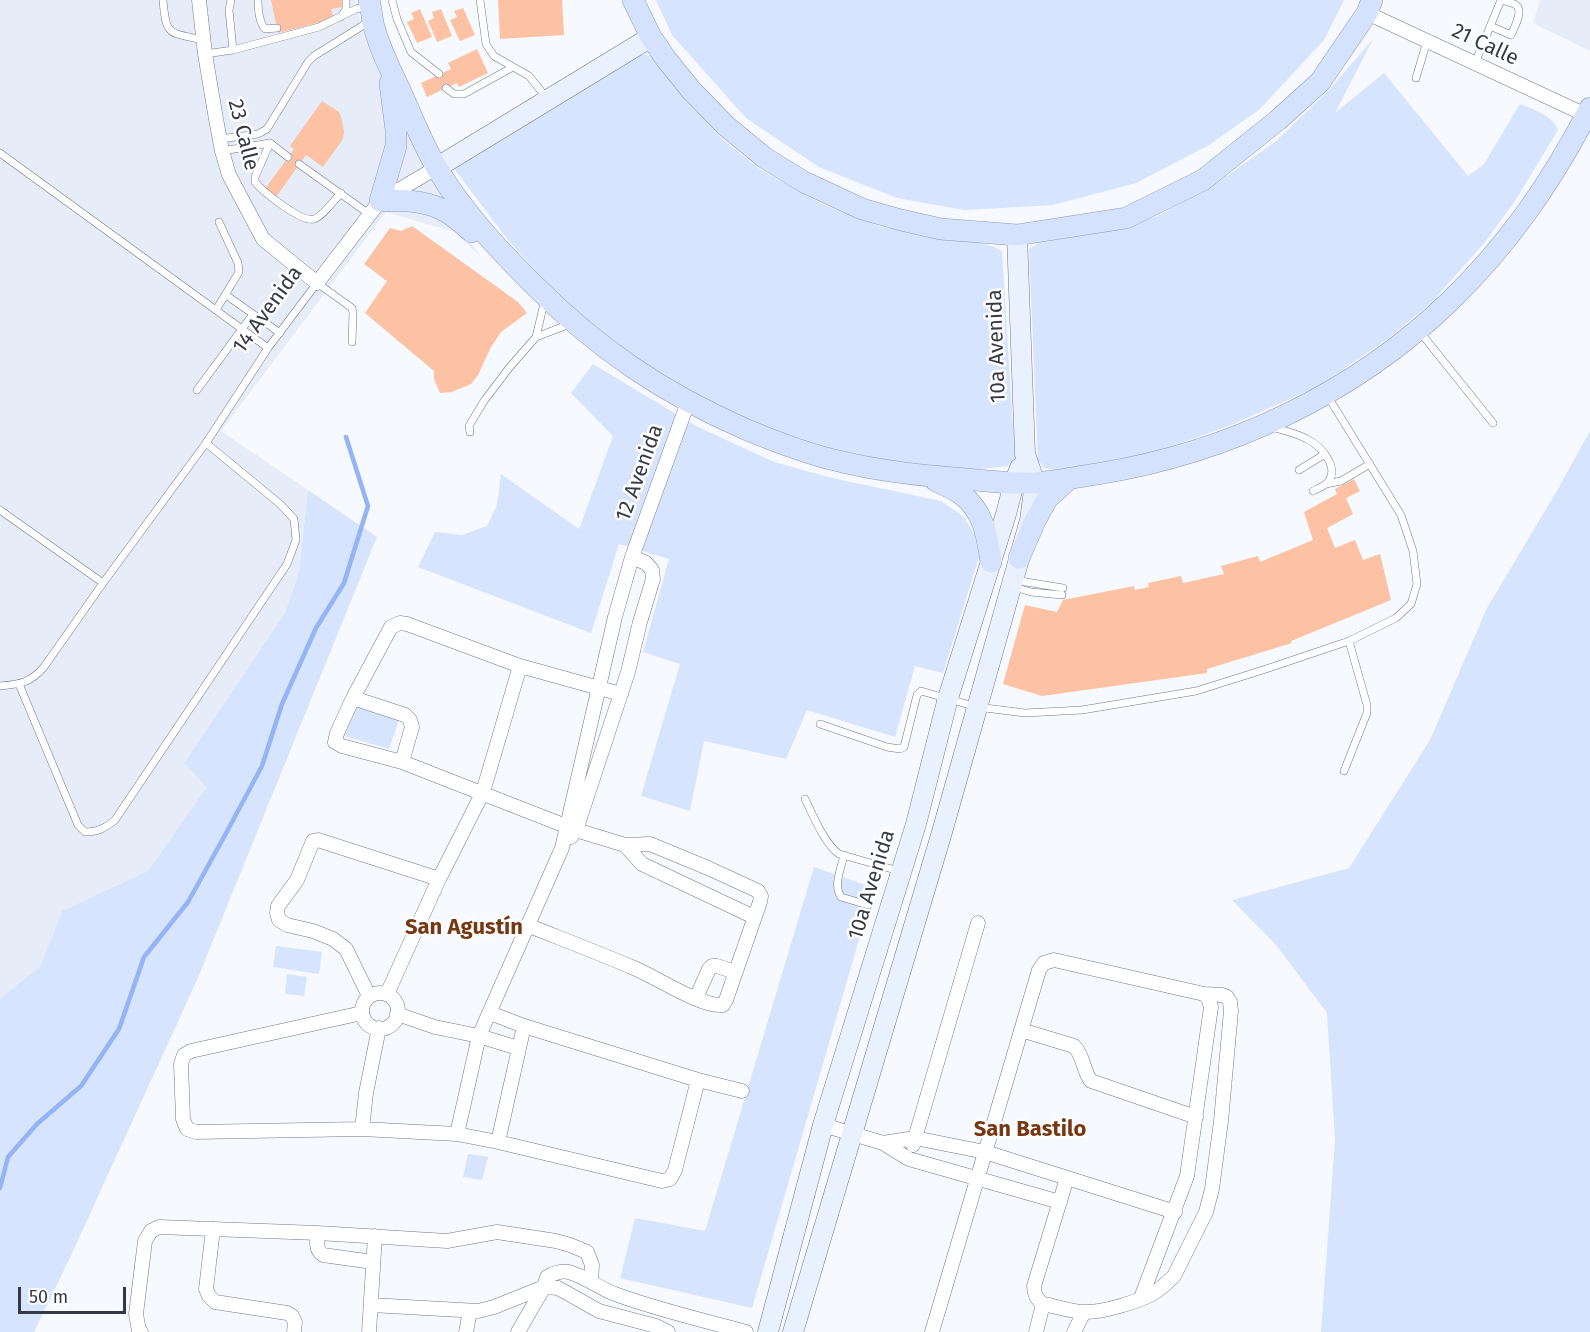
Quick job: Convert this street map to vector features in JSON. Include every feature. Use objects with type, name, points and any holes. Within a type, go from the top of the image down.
[{"type":"main road","points":[[633,0],[651,37],[666,60],[691,90],[726,126],[765,158],[804,182],[847,203],[901,220],[941,229],[1017,235],[1126,218],[1203,180],[1278,120],[1320,82],[1369,6]]},
{"type":"main road","points":[[371,8],[387,61],[436,168],[467,213],[508,259],[573,323],[621,361],[688,402],[765,438],[840,462],[927,476],[1035,483],[1126,469],[1206,448],[1266,425],[1326,395],[1373,364],[1418,330],[1476,275],[1515,229],[1559,165],[1588,111]]},
{"type":"main road","points":[[387,61],[397,138],[394,156],[375,207],[411,201],[441,209],[508,259]]},
{"type":"main road","points":[[927,476],[960,494],[973,506],[984,525],[991,562]]},
{"type":"main road","points":[[1015,574],[1035,521],[1047,499],[1070,478]]},
{"type":"street","name":"23 Calle","points":[[199,0],[205,54],[221,145],[229,174],[263,239],[317,284]]},
{"type":"street","name":"21 Calle","points":[[1369,6],[1427,41],[1588,111]]},
{"type":"street","name":"14 Avenida","points":[[317,284],[375,207],[651,37]]},
{"type":"street","name":"10a Avenida","points":[[793,1332],[942,832],[1030,520],[1035,483],[1025,454],[1017,235]]},
{"type":"street","name":"12 Avenida","points":[[572,828],[615,617],[632,558],[688,402]]},
{"type":"street","name":"10a Avenida","points":[[768,1332],[823,1125],[916,824],[948,698],[1025,454]]},
{"type":"street","points":[[457,1134],[479,1036],[572,828],[628,672],[653,579],[652,570],[646,564],[632,558]]},
{"type":"street","points":[[527,926],[637,969],[716,1006],[723,1005],[726,1000],[761,896],[758,891],[650,844],[625,845],[572,828],[402,762],[342,746],[335,741],[337,733],[391,627],[399,623],[520,666],[621,694]]},
{"type":"street","points":[[604,665],[628,672]]},
{"type":"street","points":[[387,994],[439,879],[483,792],[520,666]]},
{"type":"street","points":[[353,698],[405,715],[410,720],[412,727],[402,762]]},
{"type":"street","points":[[916,824],[942,832]]},
{"type":"street","points":[[369,996],[346,949],[333,939],[313,931],[287,925],[279,920],[278,906],[297,880],[313,841],[318,840],[439,879]]},
{"type":"street","points":[[625,845],[642,864],[754,916]]},
{"type":"street","points":[[909,1159],[978,923]]},
{"type":"street","points":[[932,1332],[1039,970],[1044,963],[1054,960],[1204,994],[1227,997],[1231,1011],[1212,1189],[1206,1212],[1174,1276],[1161,1289],[1118,1306],[1084,1312],[1043,1304],[1036,1297],[1034,1286],[1067,1178]]},
{"type":"street","points":[[696,998],[712,966],[735,972]]},
{"type":"street","points":[[387,994],[396,1003],[397,1014],[391,1025],[386,1028],[372,1026],[367,1023],[362,1013],[365,1001],[369,996],[387,994]]},
{"type":"street","points":[[1141,1298],[1188,1176],[1211,1007],[1211,1002],[1204,994]]},
{"type":"street","points":[[490,1012],[524,1026],[698,1080],[742,1090]]},
{"type":"street","points":[[362,1013],[191,1051],[184,1055],[181,1065],[183,1119],[187,1129],[196,1132],[362,1129],[457,1134],[662,1181],[670,1179],[675,1170],[698,1080]]},
{"type":"street","points":[[397,1014],[435,1027],[479,1036],[518,1048]]},
{"type":"street","points":[[498,1142],[524,1026]]},
{"type":"street","points":[[362,1129],[366,1093],[379,1028]]},
{"type":"street","points":[[1021,1030],[1074,1046],[1080,1053],[1091,1081],[1196,1117]]},
{"type":"street","points":[[823,1125],[884,1143],[909,1159],[1060,1202]]},
{"type":"street","points":[[884,1143],[915,1138],[985,1152],[1175,1212]]},
{"type":"street","points":[[139,1332],[136,1314],[145,1241],[148,1234],[159,1227],[447,1240],[497,1232],[556,1241],[587,1252],[592,1265],[591,1281]]},
{"type":"street","points":[[213,1229],[207,1288],[209,1296],[215,1302],[287,1313],[295,1322],[294,1332]]},
{"type":"street","points":[[318,1233],[317,1246],[323,1255],[373,1262]]},
{"type":"street","points":[[369,1332],[375,1236]]},
{"type":"street","points":[[518,1332],[544,1287],[547,1277],[558,1272],[568,1272],[591,1281],[613,1294],[746,1332]]},
{"type":"street","points":[[371,1305],[470,1311],[494,1307],[544,1287],[558,1288],[599,1311],[659,1330],[662,1309]]},
{"type":"street","points":[[620,1317],[621,1305],[627,1298]]},
{"type":"street","points":[[1036,1332],[1043,1304]]},
{"type":"street","points":[[466,1332],[470,1311]]},
{"type":"street","points":[[1074,1332],[1084,1312]]},
{"type":"lane","points":[[163,0],[167,28],[172,32],[203,40]]},
{"type":"lane","points":[[231,0],[229,10],[233,50]]},
{"type":"lane","points":[[258,0],[262,27],[277,28]]},
{"type":"lane","points":[[341,17],[346,9],[346,0]]},
{"type":"lane","points":[[392,0],[397,19],[411,52],[439,74]]},
{"type":"lane","points":[[480,0],[486,44],[494,56],[529,76],[548,100]]},
{"type":"lane","points":[[1475,63],[1490,26],[1501,0],[1516,5],[1519,9],[1511,34],[1490,26]]},
{"type":"lane","points":[[205,54],[233,50],[319,27],[356,9],[371,8]]},
{"type":"lane","points":[[221,145],[267,129],[308,62],[371,8]]},
{"type":"lane","points":[[309,26],[319,27]]},
{"type":"lane","points":[[1416,78],[1427,41]]},
{"type":"lane","points":[[446,88],[454,94],[464,94],[513,66]]},
{"type":"lane","points":[[221,145],[270,143],[288,157]]},
{"type":"lane","points":[[270,143],[255,177],[255,182],[264,191],[307,220],[318,217],[341,193]]},
{"type":"lane","points":[[0,153],[268,348]]},
{"type":"lane","points":[[299,164],[341,193],[375,207]]},
{"type":"lane","points":[[216,310],[239,272],[238,263],[219,222]]},
{"type":"lane","points":[[317,284],[351,308],[353,314],[352,342]]},
{"type":"lane","name":"14 Avenida","points":[[0,686],[19,684],[34,678],[44,667],[206,443],[268,348],[317,284]]},
{"type":"lane","points":[[226,295],[280,333]]},
{"type":"lane","points":[[470,432],[469,426],[484,401],[536,337],[546,297]]},
{"type":"lane","points":[[197,390],[253,314]]},
{"type":"lane","points":[[536,337],[573,323]]},
{"type":"lane","points":[[1418,330],[1493,423]]},
{"type":"lane","points":[[820,724],[887,747],[900,749],[904,747],[918,693],[921,691],[977,707],[1025,713],[1082,710],[1145,701],[1196,691],[1266,669],[1349,641],[1396,618],[1412,603],[1417,584],[1413,551],[1401,515],[1326,395]]},
{"type":"lane","points":[[1266,425],[1305,437],[1320,447],[1331,466],[1331,473],[1326,484]]},
{"type":"lane","points":[[19,684],[78,825],[85,832],[95,832],[106,827],[115,820],[287,564],[296,540],[294,519],[280,504],[206,443]]},
{"type":"lane","points":[[1299,470],[1325,454]]},
{"type":"lane","points":[[1313,491],[1326,484],[1341,481],[1370,464]]},
{"type":"lane","points":[[0,510],[103,583]]},
{"type":"lane","points":[[1015,574],[1031,592],[1063,592]]},
{"type":"lane","points":[[1344,771],[1367,713],[1367,705],[1349,641]]},
{"type":"lane","points":[[805,799],[834,851],[901,871]]},
{"type":"lane","points":[[844,855],[837,884],[839,895],[868,905]]},
{"type":"shaded area","points":[[0,0],[355,0],[364,37],[407,130],[452,213],[480,256],[455,232],[386,212],[221,431],[308,490],[299,572],[285,613],[184,763],[208,787],[148,871],[62,911],[40,967],[0,998]]},
{"type":"shaded area","points":[[656,0],[1344,0],[1324,40],[1260,109],[1209,145],[1136,183],[1053,205],[964,210],[897,198],[819,167],[746,118],[672,35]]},
{"type":"shaded area","points":[[1540,0],[1590,0],[1590,51],[1533,23]]},
{"type":"shaded area","points":[[1373,39],[1335,113],[1384,73],[1468,176],[1484,164],[1520,104],[1552,120],[1558,130],[1515,201],[1485,242],[1431,303],[1386,340],[1317,387],[1231,425],[1153,453],[1057,470],[1044,468],[1038,460],[1029,249],[1039,243],[1106,231],[1158,216],[1221,180],[1275,142],[1328,91]]},
{"type":"shaded area","points":[[630,55],[649,55],[658,61],[687,102],[723,140],[761,170],[822,204],[881,227],[981,243],[1002,251],[1015,459],[1009,466],[972,470],[885,460],[827,447],[764,426],[706,399],[632,356],[574,313],[508,240],[455,170],[455,164]]},
{"type":"shaded area","points":[[593,364],[696,426],[774,462],[832,478],[941,501],[964,517],[975,536],[979,557],[943,673],[915,666],[895,737],[807,710],[786,759],[704,741],[690,811],[641,796],[680,664],[643,652],[669,559],[619,544],[591,633],[418,567],[435,532],[462,535],[487,526],[497,505],[501,474],[579,529],[613,436],[571,393]]},
{"type":"shaded area","points":[[1590,431],[1590,1332],[1321,1332],[1335,1140],[1327,1013],[1277,946],[1232,900],[1349,868],[1430,740],[1487,608]]},
{"type":"shaded area","points":[[308,490],[377,537],[197,980],[67,1264],[34,1332],[0,1332],[0,998],[40,967],[62,911],[148,871],[207,787],[184,763],[285,613],[299,572]]},
{"type":"shaded area","points":[[349,705],[399,720],[389,749],[341,735]]},
{"type":"shaded area","points":[[814,867],[874,888],[752,1308],[620,1278],[635,1218],[705,1231]]},
{"type":"shaded area","points":[[276,946],[322,952],[319,974],[273,967]]},
{"type":"shaded area","points":[[287,974],[307,977],[304,996],[285,994]]},
{"type":"shaded area","points":[[468,1154],[488,1157],[482,1180],[463,1177]]},
{"type":"building","points":[[271,0],[342,0],[343,7],[331,9],[334,19],[278,33]]},
{"type":"building","points":[[498,0],[562,0],[564,35],[500,39]]},
{"type":"building","points":[[463,8],[475,35],[460,41],[450,20],[457,17],[454,11]]},
{"type":"building","points":[[420,9],[432,37],[417,43],[407,22],[414,19],[411,13]]},
{"type":"building","points":[[441,9],[452,36],[437,42],[428,21],[434,18],[432,12]]},
{"type":"building","points":[[477,49],[488,73],[459,87],[457,83],[427,97],[421,83],[451,69],[448,63]]},
{"type":"building","points":[[322,101],[339,112],[344,132],[343,139],[323,167],[306,155],[276,197],[265,189],[294,149],[290,146]]},
{"type":"building","points":[[412,226],[518,302],[527,313],[501,332],[471,384],[452,392],[440,393],[434,379],[434,371],[365,313],[387,281],[364,264],[390,228],[401,231]]},
{"type":"building","points":[[1354,479],[1360,491],[1346,498],[1353,514],[1327,528],[1335,548],[1355,540],[1363,560],[1380,554],[1391,600],[1291,641],[1292,643],[1207,669],[1207,673],[1042,696],[1003,684],[1025,605],[1057,612],[1063,600],[1134,586],[1135,590],[1149,587],[1148,583],[1181,576],[1183,583],[1224,574],[1221,566],[1258,556],[1260,562],[1313,540],[1304,512],[1337,494],[1335,489]]},
{"type":"waterway","points":[[0,1188],[8,1157],[37,1124],[81,1086],[119,1029],[144,957],[188,902],[262,766],[282,704],[316,628],[344,583],[368,506],[346,437]]},
{"type":"district","name":"San Agustín","points":[[464,928]]},
{"type":"district","name":"San Bastilo","points":[[1030,1130]]}]
